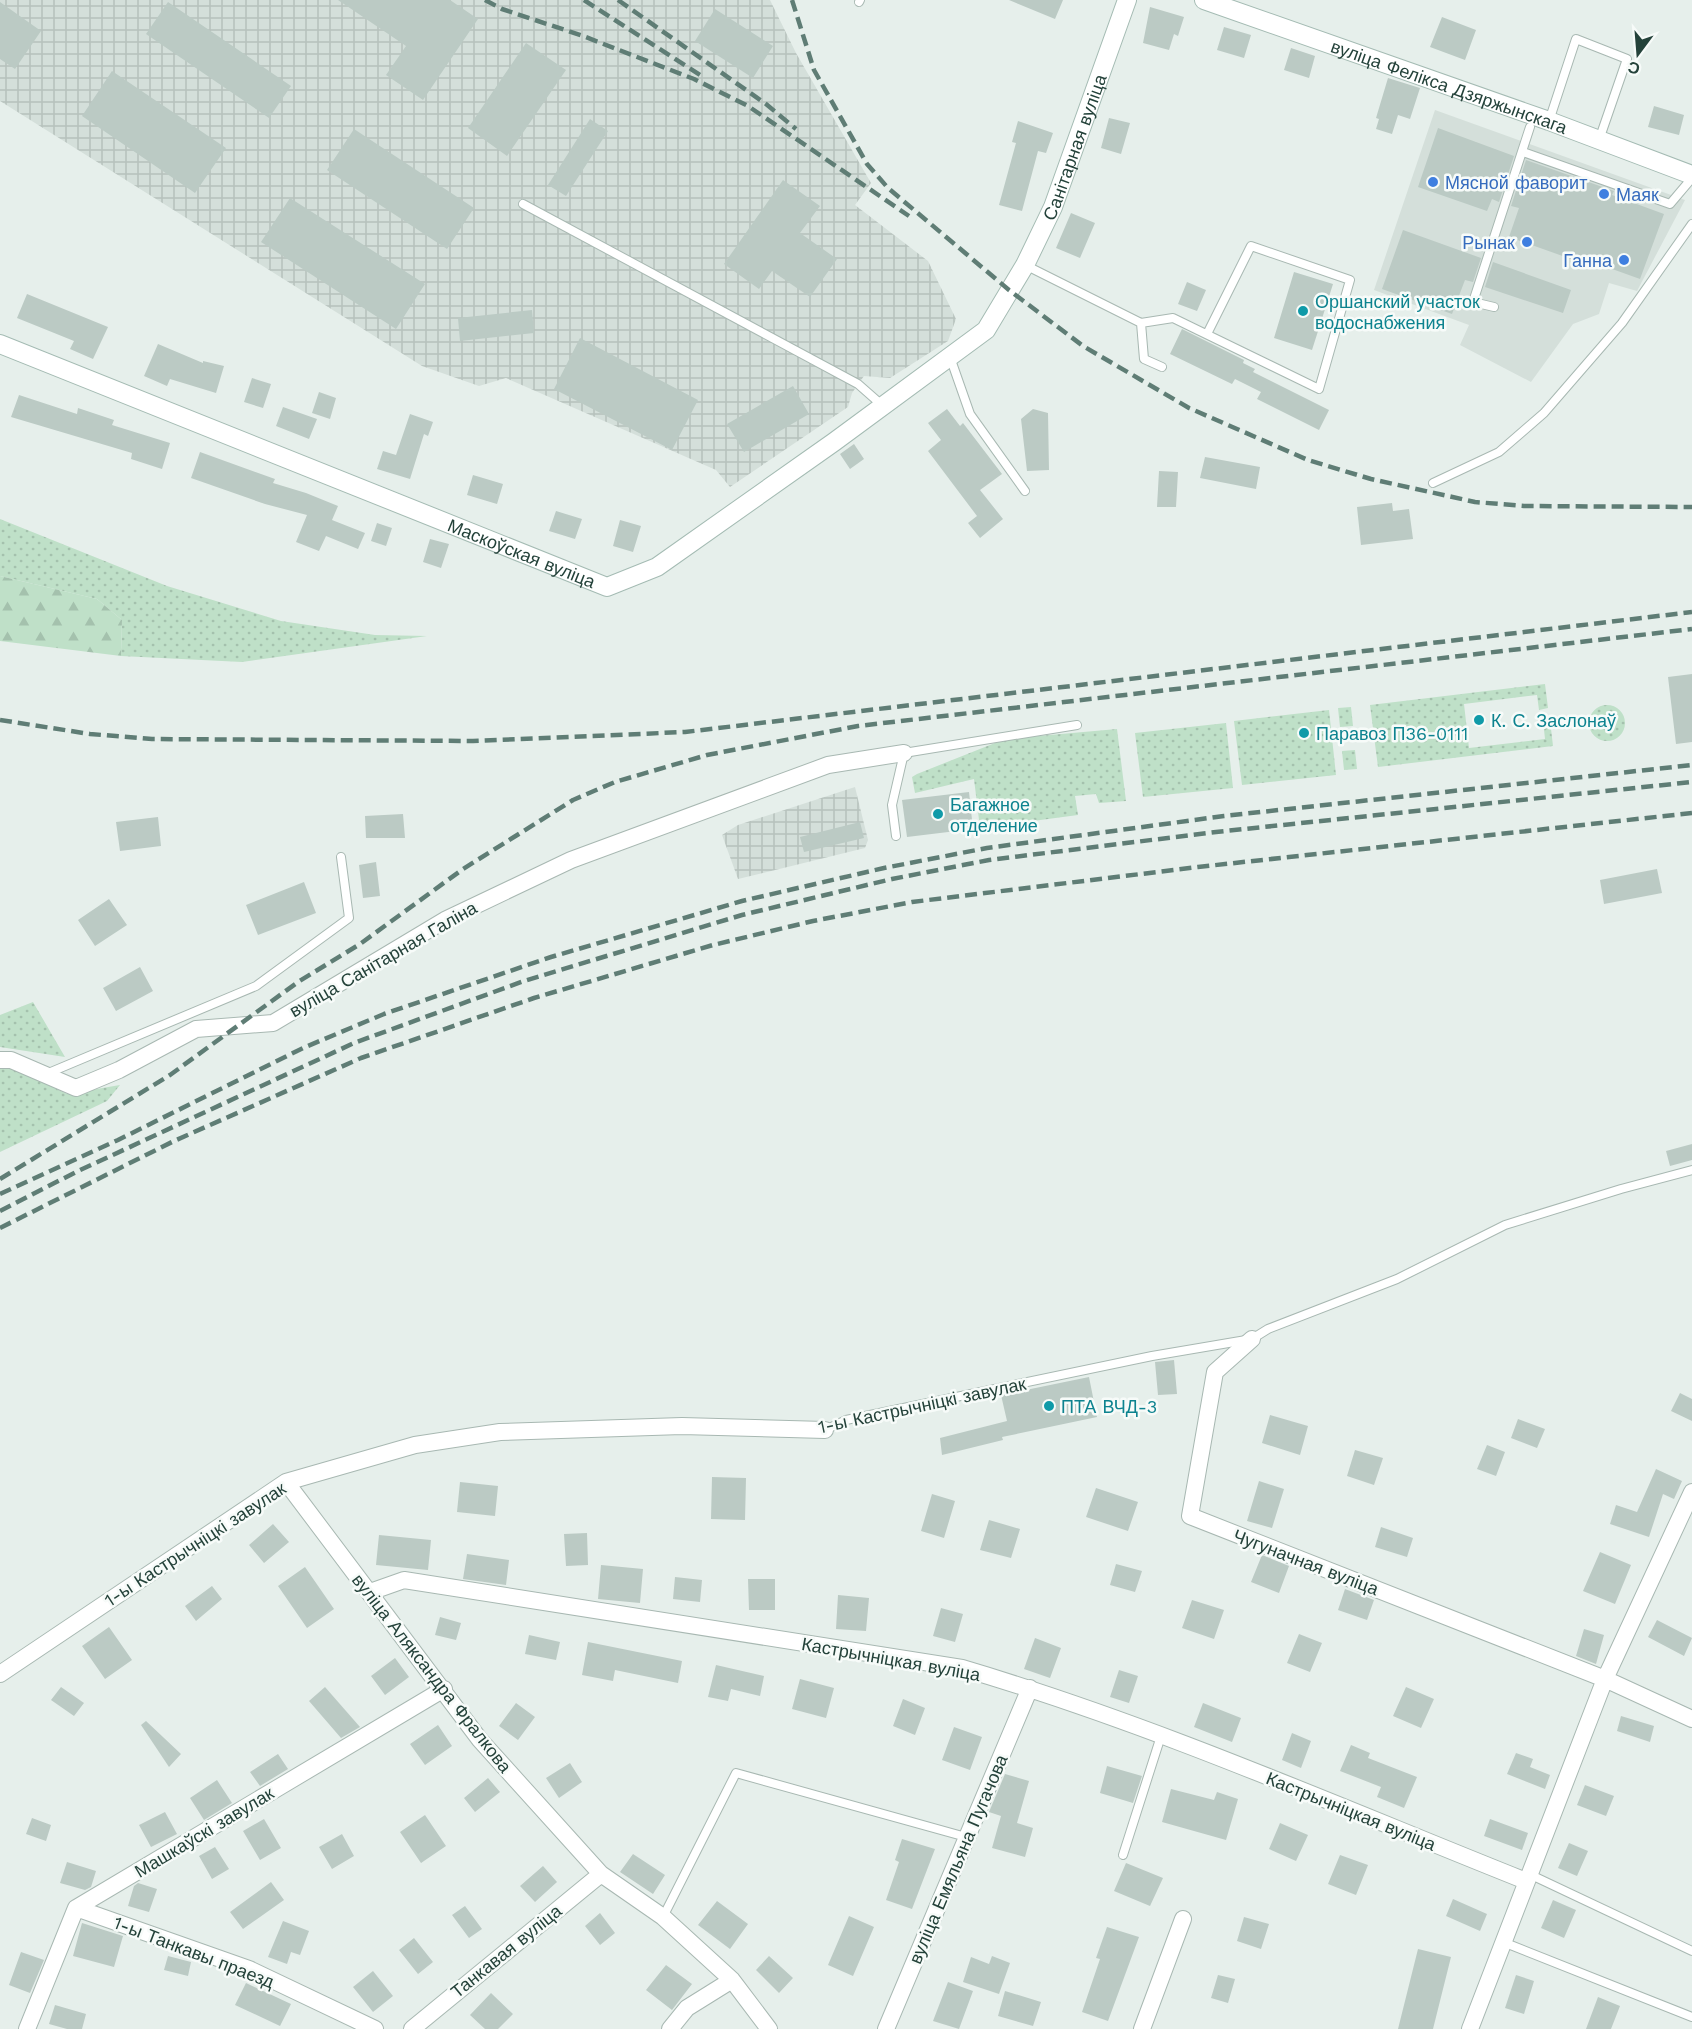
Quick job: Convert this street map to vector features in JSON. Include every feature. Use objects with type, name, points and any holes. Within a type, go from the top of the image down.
[{"type":"street","name":"Санітарная вуліца","points":[[1009,290],[1025,265],[1053,207],[1127,0]]},
{"type":"street","name":"вуліца Фелікса Дзяржынскага","points":[[1204,0],[1549,121],[1692,176]]},
{"type":"street","name":"Маскоўская вуліца","points":[[0,344],[607,587],[657,567],[950,357],[986,330],[1009,290]]},
{"type":"street","name":"вуліца Санітарная Галіна","points":[[0,1059],[11,1060],[76,1088],[119,1070],[196,1029],[273,1023],[445,920],[570,860],[828,765],[904,753]]},
{"type":"street","name":"Чугуначная вуліца","points":[[1252,1340],[1215,1372],[1190,1516],[1605,1679]]},
{"type":"street","name":"1-ы Кастрычніцкі завулак","points":[[0,1674],[285,1482],[415,1445],[500,1432],[682,1426],[825,1430]]},
{"type":"street","name":"вуліца Аляксандра Фралкова","points":[[285,1482],[444,1689],[480,1740],[601,1874],[663,1917],[732,1980],[769,2029]]},
{"type":"street","points":[[1470,2029],[1605,1679],[1692,1492]]},
{"type":"street","name":"Кастрычніцкая вуліца","points":[[370,1592],[404,1580],[962,1668],[1030,1688],[1161,1736],[1528,1877]]},
{"type":"street","points":[[1605,1679],[1692,1719]]},
{"type":"street","name":"вуліца Емяльяна Пугачова","points":[[886,2029],[1030,1688]]},
{"type":"street","name":"Машкаўскі завулак","points":[[76,1908],[444,1689]]},
{"type":"street","name":"Танкавая вуліца","points":[[412,2029],[601,1874]]},
{"type":"street","points":[[27,2029],[76,1908]]},
{"type":"street","name":"1-ы Танкавы праезд","points":[[76,1908],[249,1969],[375,2029]]},
{"type":"street","points":[[1142,2029],[1183,1919]]},
{"type":"street","points":[[670,2029],[687,2008],[732,1980]]},
{"type":"lane","points":[[1549,121],[1576,39],[1627,58],[1599,140]]},
{"type":"lane","points":[[1494,307],[1473,302],[1530,127]]},
{"type":"lane","points":[[1523,152],[1670,204],[1692,176]]},
{"type":"lane","points":[[523,204],[858,384],[883,406]]},
{"type":"lane","points":[[1433,483],[1499,453],[1544,413],[1622,323],[1692,224]]},
{"type":"lane","points":[[1025,265],[1142,323],[1173,318],[1319,389],[1350,280],[1251,246],[1207,334]]},
{"type":"lane","points":[[1142,323],[1144,359],[1161,367]]},
{"type":"lane","points":[[950,357],[970,414],[1025,491]]},
{"type":"lane","points":[[896,836],[892,805],[904,753],[1077,725]]},
{"type":"lane","points":[[45,1075],[256,986],[349,918],[341,857]]},
{"type":"lane","name":"1-ы Кастрычніцкі завулак","points":[[825,1430],[846,1420],[869,1415],[1152,1356],[1252,1340],[1268,1329],[1397,1280],[1505,1225],[1621,1189],[1692,1170]]},
{"type":"lane","points":[[1123,1855],[1161,1736]]},
{"type":"lane","points":[[663,1917],[736,1773],[966,1837]]},
{"type":"lane","points":[[1528,1877],[1692,1951]]},
{"type":"lane","points":[[1503,1942],[1692,2017]]},
{"type":"shaded area","points":[[0,0],[770,0],[796,53],[871,183],[855,205],[928,261],[956,319],[948,341],[890,378],[864,376],[852,393],[848,407],[730,487],[716,470],[506,378],[479,386],[422,366],[0,101]]},
{"type":"shaded area","name":"Рынак","points":[[1435,110],[1685,200],[1637,291],[1609,283],[1599,314],[1573,324],[1531,382],[1460,345],[1469,325],[1374,290]]},
{"type":"shaded area","points":[[855,787],[868,840],[865,848],[738,879],[722,835],[738,825]]},
{"type":"green space","points":[[0,519],[167,586],[281,621],[375,635],[427,636],[242,662],[121,656],[122,620],[97,599],[0,576]]},
{"type":"green space","points":[[0,576],[97,599],[122,620],[121,656],[0,641]]},
{"type":"green space","points":[[1545,684],[1548,708],[1539,710],[1537,695],[1464,704],[1469,748],[1545,739],[1543,720],[1550,720],[1553,746],[1378,767],[1370,705]]},
{"type":"green space","points":[[1607,705],[1620,710],[1625,723],[1620,736],[1607,741],[1594,736],[1589,723],[1594,710]]},
{"type":"green space","points":[[1351,707],[1353,726],[1340,727],[1338,708]]},
{"type":"green space","points":[[1329,710],[1336,775],[1242,785],[1234,721]]},
{"type":"green space","points":[[1226,723],[1233,788],[1143,797],[1135,733]]},
{"type":"green space","points":[[1117,729],[1126,801],[1099,803],[1096,794],[1075,796],[1078,815],[980,828],[974,779],[915,793],[912,777],[917,774],[1005,739]]},
{"type":"green space","points":[[1355,750],[1357,769],[1344,770],[1342,751]]},
{"type":"green space","points":[[33,1002],[65,1057],[0,1047],[0,1015]]},
{"type":"green space","points":[[0,1066],[10,1066],[67,1094],[120,1085],[107,1101],[0,1152]]},
{"type":"building","points":[[338,0],[450,0],[478,19],[423,100],[386,75],[406,46]]},
{"type":"building","points":[[1009,0],[1063,0],[1055,19]]},
{"type":"building","points":[[0,2],[41,31],[15,69],[0,59]]},
{"type":"building","points":[[168,2],[291,86],[269,118],[146,34]]},
{"type":"building","points":[[1150,7],[1184,17],[1178,36],[1174,34],[1169,50],[1143,43]]},
{"type":"building","points":[[715,9],[773,46],[753,78],[695,41]]},
{"type":"building","points":[[1442,17],[1476,30],[1465,60],[1430,47]]},
{"type":"building","points":[[1224,27],[1251,35],[1244,58],[1217,50]]},
{"type":"building","points":[[526,43],[566,70],[507,156],[468,128]]},
{"type":"building","points":[[1291,48],[1315,56],[1309,78],[1284,70]]},
{"type":"building","points":[[112,71],[226,148],[195,193],[82,116]]},
{"type":"building","points":[[1388,78],[1420,88],[1410,119],[1398,115],[1392,134],[1376,129],[1379,119],[1376,118]]},
{"type":"building","points":[[1654,106],[1684,115],[1679,135],[1648,127]]},
{"type":"building","points":[[1109,118],[1130,123],[1121,154],[1101,148]]},
{"type":"building","points":[[590,119],[608,131],[566,196],[548,185]]},
{"type":"building","points":[[1018,121],[1053,133],[1046,153],[1038,151],[1022,211],[999,205],[1016,143],[1012,142]]},
{"type":"building","points":[[1438,128],[1514,156],[1499,202],[1492,199],[1487,211],[1418,187]]},
{"type":"building","points":[[354,129],[474,208],[447,249],[327,170]]},
{"type":"building","points":[[1526,160],[1614,191],[1612,195],[1664,214],[1640,279],[1590,261],[1588,265],[1509,237],[1519,208],[1511,206]]},
{"type":"building","points":[[783,180],[820,206],[800,233],[837,259],[810,297],[772,271],[759,289],[724,264]]},
{"type":"building","points":[[290,198],[425,284],[396,329],[261,242]]},
{"type":"building","points":[[1071,213],[1095,223],[1080,258],[1056,248]]},
{"type":"building","points":[[1403,230],[1481,258],[1473,282],[1465,280],[1452,314],[1382,289]]},
{"type":"building","points":[[1493,262],[1571,290],[1563,313],[1485,287]]},
{"type":"building","name":"Оршанский участок водоснабжения","points":[[1294,272],[1333,284],[1312,350],[1274,338]]},
{"type":"building","points":[[1187,282],[1206,290],[1197,311],[1178,304]]},
{"type":"building","points":[[27,294],[108,327],[93,359],[70,349],[74,341],[17,318]]},
{"type":"building","points":[[532,310],[534,333],[460,341],[458,318]]},
{"type":"building","points":[[1182,329],[1244,360],[1243,363],[1255,369],[1253,372],[1329,410],[1319,430],[1257,399],[1261,392],[1235,379],[1232,384],[1170,354]]},
{"type":"building","points":[[580,338],[698,400],[672,450],[554,389]]},
{"type":"building","points":[[158,344],[203,363],[203,361],[224,366],[216,393],[170,379],[167,386],[144,376]]},
{"type":"building","points":[[252,378],[271,384],[263,408],[244,402]]},
{"type":"building","points":[[793,386],[809,414],[744,452],[727,424]]},
{"type":"building","points":[[319,392],[336,398],[330,419],[312,413]]},
{"type":"building","points":[[19,395],[77,414],[78,408],[114,420],[112,425],[170,443],[162,469],[131,459],[132,453],[11,417]]},
{"type":"building","points":[[283,407],[317,419],[309,439],[276,426]]},
{"type":"building","points":[[947,409],[960,426],[963,423],[1002,474],[980,490],[1003,519],[980,538],[968,523],[977,516],[928,451],[941,440],[928,423]]},
{"type":"building","points":[[1033,409],[1048,413],[1049,470],[1027,471],[1021,419]]},
{"type":"building","points":[[410,414],[433,422],[428,436],[424,434],[410,479],[377,469],[383,451],[396,455]]},
{"type":"building","points":[[854,444],[864,459],[850,469],[840,454]]},
{"type":"building","points":[[200,452],[275,479],[273,483],[338,506],[332,520],[365,533],[358,549],[326,536],[319,551],[296,542],[307,515],[265,504],[191,478]]},
{"type":"building","points":[[1205,457],[1260,467],[1256,489],[1200,478]]},
{"type":"building","points":[[1159,471],[1178,472],[1176,507],[1157,507]]},
{"type":"building","points":[[473,475],[503,484],[497,504],[467,495]]},
{"type":"building","points":[[1392,503],[1393,511],[1409,509],[1413,539],[1361,545],[1357,507]]},
{"type":"building","points":[[556,511],[582,519],[575,539],[549,531]]},
{"type":"building","points":[[620,520],[641,526],[633,552],[613,546]]},
{"type":"building","points":[[377,523],[392,528],[386,546],[371,541]]},
{"type":"building","points":[[430,539],[449,544],[441,568],[423,562]]},
{"type":"building","points":[[1692,674],[1692,742],[1676,744],[1668,677]]},
{"type":"building","name":"Багажное отделение","points":[[969,792],[973,829],[907,837],[902,800]]},
{"type":"building","points":[[403,814],[405,838],[366,838],[365,816]]},
{"type":"building","points":[[158,817],[161,846],[120,851],[116,822]]},
{"type":"building","points":[[860,822],[864,838],[804,852],[800,837]]},
{"type":"building","points":[[376,862],[380,896],[363,898],[359,865]]},
{"type":"building","points":[[1657,869],[1662,893],[1604,904],[1600,880]]},
{"type":"building","points":[[304,882],[316,913],[258,935],[246,905]]},
{"type":"building","points":[[109,899],[127,925],[95,946],[78,920]]},
{"type":"building","points":[[140,967],[153,991],[116,1011],[103,988]]},
{"type":"building","points":[[1692,1144],[1692,1160],[1670,1166],[1666,1151]]},
{"type":"building","points":[[1174,1360],[1177,1394],[1158,1395],[1155,1362]]},
{"type":"building","name":"ПТА ВЧД-3","points":[[1089,1377],[1097,1417],[1002,1437],[1003,1440],[942,1455],[940,1438],[1007,1421],[1001,1395]]},
{"type":"building","points":[[1680,1393],[1692,1399],[1692,1421],[1671,1411]]},
{"type":"building","points":[[1270,1415],[1308,1426],[1300,1455],[1262,1443]]},
{"type":"building","points":[[1518,1419],[1545,1429],[1537,1448],[1511,1438]]},
{"type":"building","points":[[1487,1445],[1505,1452],[1496,1476],[1477,1469]]},
{"type":"building","points":[[1355,1450],[1383,1458],[1374,1485],[1347,1476]]},
{"type":"building","points":[[1656,1469],[1682,1481],[1674,1499],[1663,1494],[1649,1537],[1610,1524],[1616,1505],[1637,1512]]},
{"type":"building","points":[[712,1477],[746,1478],[745,1520],[711,1519]]},
{"type":"building","points":[[1259,1481],[1284,1489],[1272,1528],[1247,1521]]},
{"type":"building","points":[[460,1482],[498,1486],[495,1516],[457,1512]]},
{"type":"building","points":[[1096,1488],[1138,1502],[1128,1531],[1086,1517]]},
{"type":"building","points":[[932,1494],[955,1501],[944,1538],[921,1531]]},
{"type":"building","points":[[989,1520],[1020,1529],[1011,1558],[980,1550]]},
{"type":"building","points":[[273,1524],[289,1542],[264,1563],[249,1545]]},
{"type":"building","points":[[1381,1527],[1413,1538],[1407,1557],[1375,1547]]},
{"type":"building","points":[[587,1533],[588,1565],[566,1566],[564,1534]]},
{"type":"building","points":[[379,1535],[431,1540],[428,1570],[376,1565]]},
{"type":"building","points":[[1600,1552],[1631,1565],[1615,1604],[1583,1591]]},
{"type":"building","points":[[467,1554],[509,1560],[506,1585],[463,1579]]},
{"type":"building","points":[[1262,1555],[1289,1566],[1279,1593],[1251,1582]]},
{"type":"building","points":[[1116,1564],[1142,1571],[1135,1592],[1110,1585]]},
{"type":"building","points":[[601,1565],[643,1569],[640,1603],[598,1599]]},
{"type":"building","points":[[305,1567],[334,1609],[307,1628],[278,1586]]},
{"type":"building","points":[[675,1577],[702,1580],[700,1602],[673,1599]]},
{"type":"building","points":[[748,1579],[775,1579],[775,1610],[749,1610]]},
{"type":"building","points":[[212,1586],[222,1599],[196,1621],[185,1606]]},
{"type":"building","points":[[1345,1589],[1374,1600],[1367,1620],[1338,1610]]},
{"type":"building","points":[[838,1595],[869,1598],[866,1631],[836,1629]]},
{"type":"building","points":[[1192,1600],[1224,1610],[1214,1639],[1182,1628]]},
{"type":"building","points":[[941,1608],[963,1614],[955,1642],[933,1636]]},
{"type":"building","points":[[440,1617],[461,1623],[456,1640],[435,1635]]},
{"type":"building","points":[[1657,1620],[1692,1638],[1684,1656],[1648,1637]]},
{"type":"building","points":[[109,1627],[132,1660],[105,1679],[82,1646]]},
{"type":"building","points":[[1584,1629],[1604,1635],[1596,1664],[1576,1656]]},
{"type":"building","points":[[1299,1634],[1322,1643],[1310,1672],[1287,1663]]},
{"type":"building","points":[[529,1635],[560,1642],[556,1660],[525,1654]]},
{"type":"building","points":[[1035,1638],[1061,1648],[1050,1678],[1024,1669]]},
{"type":"building","points":[[588,1642],[682,1661],[678,1683],[615,1670],[613,1681],[582,1675]]},
{"type":"building","points":[[395,1658],[409,1677],[385,1695],[371,1676]]},
{"type":"building","points":[[716,1665],[764,1676],[760,1696],[731,1689],[728,1701],[708,1697]]},
{"type":"building","points":[[1119,1670],[1138,1676],[1129,1703],[1110,1697]]},
{"type":"building","points":[[800,1679],[834,1688],[826,1718],[792,1709]]},
{"type":"building","points":[[61,1687],[84,1703],[74,1716],[51,1700]]},
{"type":"building","points":[[325,1687],[360,1727],[341,1738],[309,1701]]},
{"type":"building","points":[[1406,1687],[1434,1699],[1421,1728],[1393,1716]]},
{"type":"building","points":[[903,1699],[925,1708],[915,1735],[893,1726]]},
{"type":"building","points":[[516,1703],[535,1717],[518,1740],[499,1726]]},
{"type":"building","points":[[1203,1703],[1241,1718],[1232,1742],[1194,1727]]},
{"type":"building","points":[[1621,1716],[1654,1726],[1650,1742],[1617,1731]]},
{"type":"building","points":[[146,1721],[181,1754],[169,1767],[141,1725]]},
{"type":"building","points":[[438,1725],[452,1746],[425,1765],[410,1744]]},
{"type":"building","points":[[954,1727],[982,1737],[970,1770],[942,1760]]},
{"type":"building","points":[[1292,1733],[1311,1741],[1301,1768],[1282,1760]]},
{"type":"building","points":[[1351,1745],[1370,1753],[1368,1758],[1417,1777],[1404,1808],[1377,1797],[1381,1787],[1340,1771]]},
{"type":"building","points":[[1516,1753],[1533,1759],[1530,1767],[1550,1775],[1545,1789],[1507,1774]]},
{"type":"building","points":[[278,1754],[288,1769],[260,1786],[250,1772]]},
{"type":"building","points":[[570,1763],[582,1782],[559,1798],[546,1778]]},
{"type":"building","points":[[1107,1766],[1142,1776],[1133,1803],[1100,1793]]},
{"type":"building","points":[[1005,1774],[1029,1781],[1017,1823],[1033,1828],[1025,1857],[992,1848],[1001,1816],[989,1812]]},
{"type":"building","points":[[488,1778],[500,1792],[475,1812],[464,1798]]},
{"type":"building","points":[[217,1780],[232,1803],[204,1820],[190,1798]]},
{"type":"building","points":[[1585,1785],[1614,1796],[1606,1816],[1577,1805]]},
{"type":"building","points":[[1171,1789],[1214,1800],[1217,1792],[1238,1799],[1226,1840],[1162,1822]]},
{"type":"building","points":[[165,1812],[177,1834],[151,1847],[139,1825]]},
{"type":"building","points":[[425,1815],[446,1846],[421,1863],[400,1832]]},
{"type":"building","points":[[32,1818],[51,1825],[46,1841],[26,1834]]},
{"type":"building","points":[[264,1819],[281,1848],[260,1860],[243,1831]]},
{"type":"building","points":[[1490,1819],[1528,1833],[1522,1850],[1484,1836]]},
{"type":"building","points":[[1280,1823],[1308,1835],[1296,1861],[1269,1849]]},
{"type":"building","points":[[342,1834],[354,1856],[332,1869],[319,1847]]},
{"type":"building","points":[[902,1839],[935,1849],[912,1909],[886,1900],[899,1862],[895,1860]]},
{"type":"building","points":[[1569,1843],[1588,1851],[1577,1876],[1558,1868]]},
{"type":"building","points":[[215,1847],[229,1869],[212,1879],[199,1856]]},
{"type":"building","points":[[633,1854],[665,1875],[653,1894],[620,1872]]},
{"type":"building","points":[[1340,1855],[1368,1865],[1356,1895],[1328,1884]]},
{"type":"building","points":[[67,1862],[96,1871],[91,1887],[85,1890],[60,1883]]},
{"type":"building","points":[[1126,1863],[1163,1878],[1150,1906],[1114,1891]]},
{"type":"building","points":[[543,1866],[557,1882],[535,1902],[520,1886]]},
{"type":"building","points":[[271,1882],[284,1900],[243,1929],[230,1912]]},
{"type":"building","points":[[138,1883],[157,1889],[149,1912],[128,1906],[134,1886]]},
{"type":"building","points":[[1453,1899],[1487,1914],[1480,1931],[1446,1916]]},
{"type":"building","points":[[1553,1900],[1576,1910],[1564,1938],[1541,1928]]},
{"type":"building","points":[[717,1901],[748,1924],[730,1949],[698,1925]]},
{"type":"building","points":[[465,1906],[482,1929],[469,1938],[452,1915]]},
{"type":"building","points":[[600,1913],[615,1933],[600,1945],[585,1926]]},
{"type":"building","points":[[849,1916],[874,1927],[853,1976],[828,1965]]},
{"type":"building","points":[[1244,1917],[1269,1924],[1261,1949],[1237,1941]]},
{"type":"building","points":[[283,1921],[309,1931],[300,1955],[291,1952],[287,1964],[268,1957]]},
{"type":"building","points":[[82,1923],[123,1936],[114,1967],[73,1956]]},
{"type":"building","points":[[1107,1927],[1139,1937],[1108,2021],[1082,2012],[1100,1959],[1096,1958]]},
{"type":"building","points":[[414,1938],[433,1962],[418,1974],[399,1950]]},
{"type":"building","points":[[1418,1949],[1451,1957],[1433,2029],[1398,2029]]},
{"type":"building","points":[[21,1952],[44,1960],[30,1993],[9,1985]]},
{"type":"building","points":[[168,1956],[191,1962],[188,1976],[164,1970]]},
{"type":"building","points":[[769,1956],[793,1978],[779,1993],[756,1970]]},
{"type":"building","points":[[992,1956],[1010,1963],[999,1994],[963,1982],[971,1957],[989,1964]]},
{"type":"building","points":[[666,1965],[692,1984],[672,2010],[646,1990]]},
{"type":"building","points":[[373,1971],[393,1996],[373,2012],[353,1987]]},
{"type":"building","points":[[1218,1975],[1235,1979],[1228,2003],[1211,1998]]},
{"type":"building","points":[[1516,1975],[1534,1981],[1524,2014],[1505,2008]]},
{"type":"building","points":[[948,1982],[973,1991],[959,2029],[933,2021]]},
{"type":"building","points":[[246,1983],[291,2004],[280,2026],[235,2005]]},
{"type":"building","points":[[1005,1991],[1041,2002],[1033,2026],[998,2016]]},
{"type":"building","points":[[491,1993],[513,2014],[498,2029],[485,2029],[470,2015]]},
{"type":"building","points":[[1598,1997],[1620,2006],[1611,2029],[1586,2029]]},
{"type":"building","points":[[55,2005],[86,2014],[82,2029],[67,2029],[49,2024]]},
{"type":"railway","points":[[485,0],[502,9],[583,36],[694,79],[748,106],[909,216]]},
{"type":"railway","points":[[584,0],[700,75]]},
{"type":"railway","points":[[618,0],[766,104],[796,129]]},
{"type":"railway","points":[[792,0],[814,70],[867,164],[888,188],[1009,290],[1083,346],[1189,408],[1308,460],[1371,479],[1475,502],[1524,506],[1692,507]]},
{"type":"railway","points":[[0,720],[90,734],[152,739],[473,741],[685,732],[1692,612]]},
{"type":"railway","points":[[0,1179],[170,1075],[298,982],[360,944],[463,869],[573,800],[615,782],[707,755],[858,726],[1692,629]]},
{"type":"railway","points":[[0,1194],[118,1140],[303,1048],[384,1014],[551,957],[742,901],[884,868],[987,848],[1224,816],[1692,765]]},
{"type":"railway","points":[[0,1211],[76,1172],[354,1043],[524,981],[742,915],[892,879],[989,860],[1216,832],[1692,782]]},
{"type":"railway","points":[[0,1228],[174,1141],[361,1058],[534,998],[713,945],[813,921],[912,902],[1198,867],[1692,813]]},
{"type":"place","name":"Мясной фаворит","points":[[1433,182]]},
{"type":"place","name":"Маяк","points":[[1604,194]]},
{"type":"place","name":"Рынак","points":[[1527,242]]},
{"type":"place","name":"Ганна","points":[[1624,260]]},
{"type":"place","name":"Оршанский участок водоснабжения","points":[[1303,311]]},
{"type":"place","name":"К. С. Заслонаў","points":[[1479,720]]},
{"type":"place","name":"Паравоз П36-0111","points":[[1304,733]]},
{"type":"place","name":"Багажное отделение","points":[[938,814]]},
{"type":"place","name":"ПТА ВЧД-3","points":[[1049,1406]]}]
